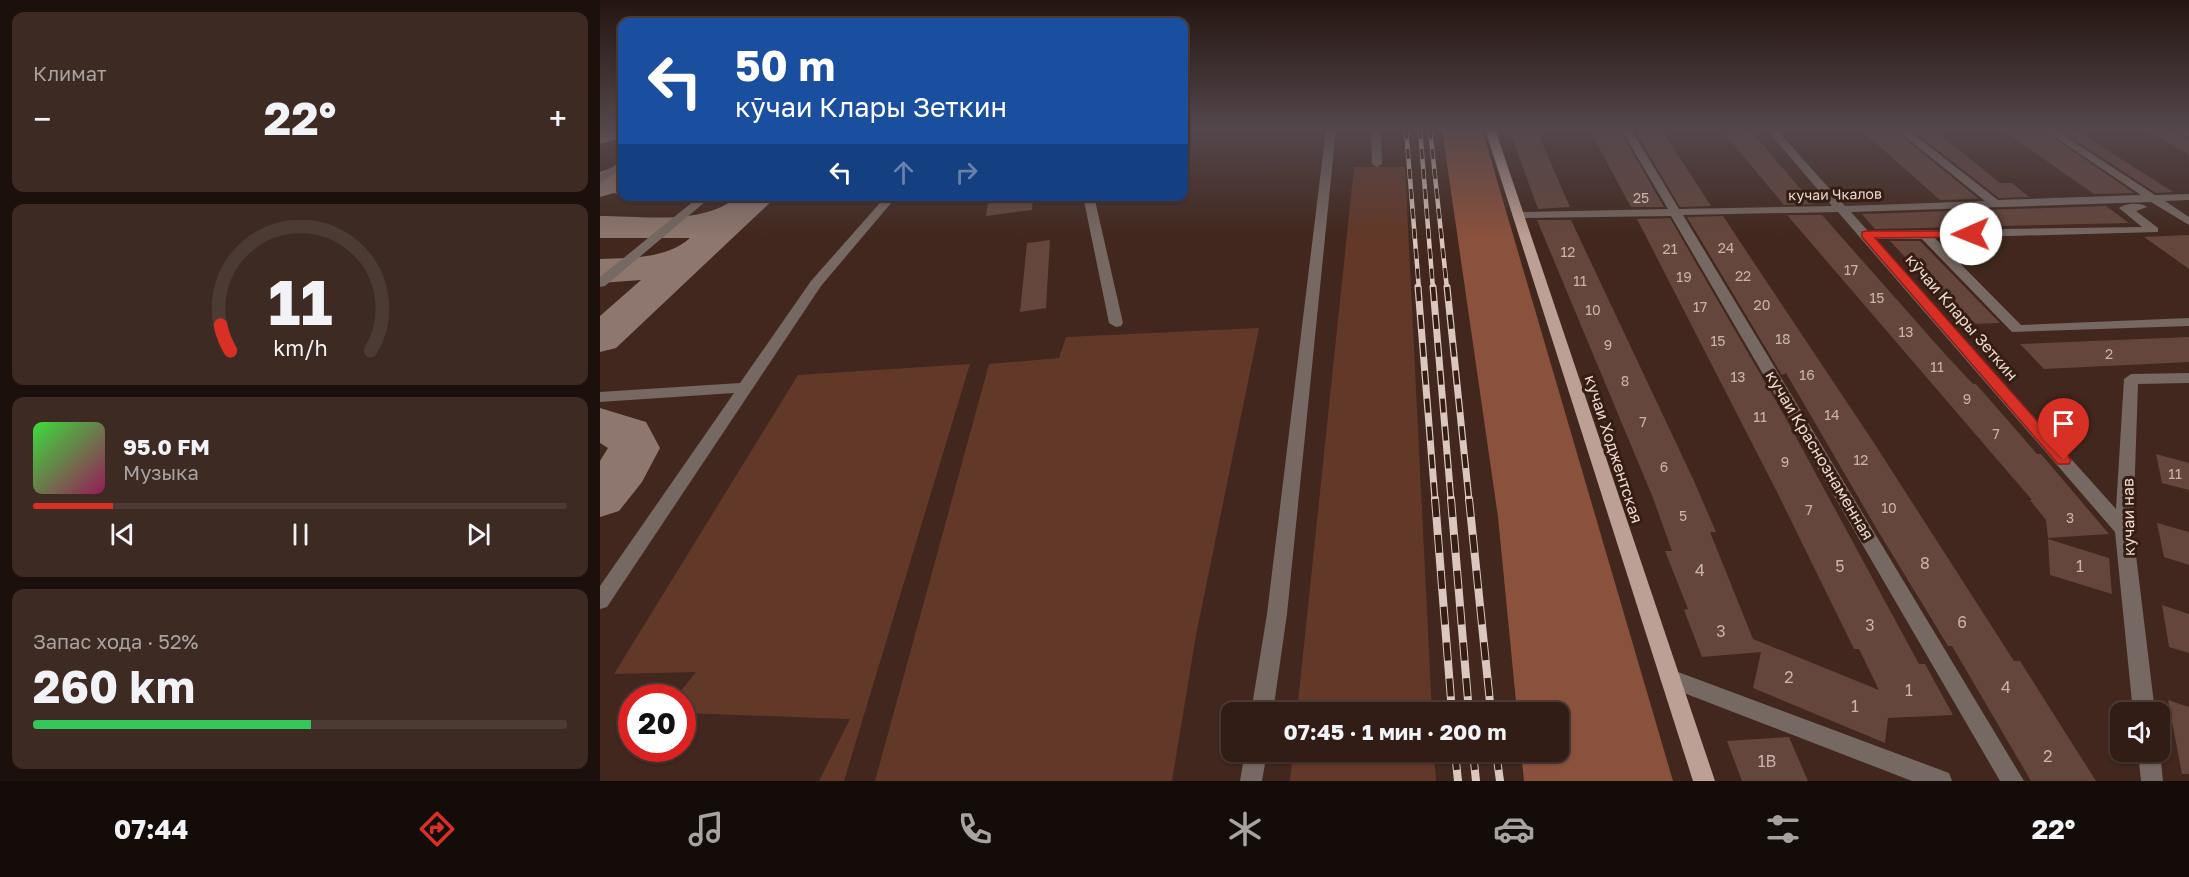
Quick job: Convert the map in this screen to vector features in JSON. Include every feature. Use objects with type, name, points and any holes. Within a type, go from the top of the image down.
[{"type":"main road","name":"кучаи Ходжентская","points":[[1502,165],[1704,781]]},
{"type":"street","points":[[1264,702],[1277,614],[1326,165]]},
{"type":"street","name":"кучаи Краснознаменная","points":[[1648,165],[2013,781]]},
{"type":"street","name":"кӯчаи Клары Зеткин","points":[[1804,165],[2124,530]]},
{"type":"street","points":[[1947,165],[1996,204]]},
{"type":"street","points":[[2105,165],[2189,222]]},
{"type":"street","points":[[600,180],[618,167]]},
{"type":"street","points":[[611,172],[618,172]]},
{"type":"street","name":"кучаи Чкалов","points":[[1518,215],[1843,209],[2189,197]]},
{"type":"street","points":[[600,283],[701,201]]},
{"type":"street","points":[[600,601],[816,284],[888,201]]},
{"type":"street","points":[[1089,201],[1116,323]]},
{"type":"street","points":[[1866,234],[1925,235],[2154,230],[2125,208],[2168,206]]},
{"type":"street","points":[[1925,235],[2018,329],[2189,322]]},
{"type":"street","name":"кучаи нав","points":[[2143,702],[2124,530],[2131,379],[2189,378]]},
{"type":"street","points":[[600,397],[744,388]]},
{"type":"street","points":[[1670,678],[1941,781]]},
{"type":"street","points":[[1251,781],[1254,762]]},
{"type":"street","points":[[2149,762],[2152,781]]},
{"type":"shaded area","points":[[1447,165],[1493,165],[1673,781],[1524,781],[1522,762],[1569,762],[1569,702],[1516,702],[1498,517]]},
{"type":"shaded area","points":[[1354,167],[1405,167],[1432,702],[1298,702]]},
{"type":"shaded area","points":[[1259,328],[1196,635],[1172,781],[875,781],[989,364],[1059,358],[1066,337]]},
{"type":"shaded area","points":[[970,364],[844,781],[819,781],[850,719],[696,713],[696,684],[686,684],[696,672],[614,674],[798,375]]},
{"type":"shaded area","points":[[1292,762],[1435,762],[1436,781],[1290,781]]},
{"type":"building","points":[[1522,165],[1552,165],[1570,207],[1538,209]]},
{"type":"building","points":[[1609,165],[1640,165],[1664,207],[1631,207]]},
{"type":"building","points":[[1655,165],[1685,165],[1711,206],[1680,207]]},
{"type":"building","points":[[1751,165],[1780,165],[1813,204],[1784,205]]},
{"type":"building","points":[[1901,165],[1938,165],[1979,199],[1940,200]]},
{"type":"building","points":[[1957,165],[1978,165],[2000,183],[2012,183],[2029,197],[1999,198]]},
{"type":"building","points":[[2053,165],[2094,165],[2134,193],[2094,194]]},
{"type":"building","points":[[2114,165],[2131,165],[2173,192],[2156,193]]},
{"type":"building","points":[[988,201],[1033,201],[1032,210],[986,216]]},
{"type":"building","points":[[2106,206],[2129,223],[1875,229],[1862,214]]},
{"type":"building","points":[[1787,215],[1822,215],[1944,353],[1973,384],[1976,384],[2037,454],[2041,454],[2109,534],[2048,538],[2046,520],[2030,500],[2032,500]]},
{"type":"building","points":[[1723,216],[1874,443],[2014,661],[2020,661],[2096,781],[2031,781],[1952,646],[1948,646],[1875,526],[1786,373],[1782,375],[1687,217]]},
{"type":"building","points":[[1670,218],[1784,415],[1919,664],[1925,664],[1953,715],[1888,718],[1885,743],[1753,688],[1761,652],[1702,657],[1684,610],[1688,609],[1665,551],[1672,551],[1653,498],[1537,220],[1571,220],[1694,481],[1716,532],[1710,532],[1753,639],[1879,690],[1859,649],[1854,649],[1777,492],[1637,219]]},
{"type":"building","points":[[2189,235],[2189,269],[2144,237]]},
{"type":"building","points":[[1050,240],[1046,308],[1020,312],[1027,243]]},
{"type":"building","points":[[1890,241],[1920,241],[2000,323],[1968,324]]},
{"type":"building","points":[[2189,337],[2189,362],[2044,369],[2020,344]]},
{"type":"building","points":[[2156,454],[2189,463],[2189,490],[2162,483]]},
{"type":"building","points":[[2157,523],[2189,532],[2189,565],[2164,557]]},
{"type":"building","points":[[2048,539],[2109,558],[2112,594],[2050,575]]},
{"type":"building","points":[[2162,605],[2189,614],[2189,653],[2169,647]]},
{"type":"building","points":[[2168,700],[2189,707],[2189,774],[2182,774]]},
{"type":"building","points":[[1789,737],[1808,781],[1742,781],[1727,741]]},
{"type":"taxiway","points":[[600,187],[617,176],[618,182]]},
{"type":"taxiway","points":[[600,339],[754,201]]},
{"type":"taxiway","points":[[600,227],[691,227],[725,218]]},
{"type":"taxiway","points":[[600,271],[657,266],[690,255]]},
{"type":"taxiway","points":[[600,425],[628,434],[634,448],[623,469],[600,497]]},
{"type":"railway","points":[[1409,165],[1419,289]]},
{"type":"railway","points":[[1423,165],[1433,289]]},
{"type":"railway","points":[[1434,165],[1447,289]]},
{"type":"railway","points":[[1418,287],[1435,500]]},
{"type":"railway","points":[[1433,287],[1451,500]]},
{"type":"railway","points":[[1447,287],[1469,500]]},
{"type":"railway","points":[[1435,499],[1451,702]]},
{"type":"railway","points":[[1451,499],[1468,702]]},
{"type":"railway","points":[[1469,499],[1490,702]]},
{"type":"railway","points":[[1456,762],[1458,781]]},
{"type":"railway","points":[[1474,762],[1476,781]]},
{"type":"railway","points":[[1497,762],[1500,781]]},
{"type":"route","points":[[1971,234],[1866,234],[2064,460]]}]
